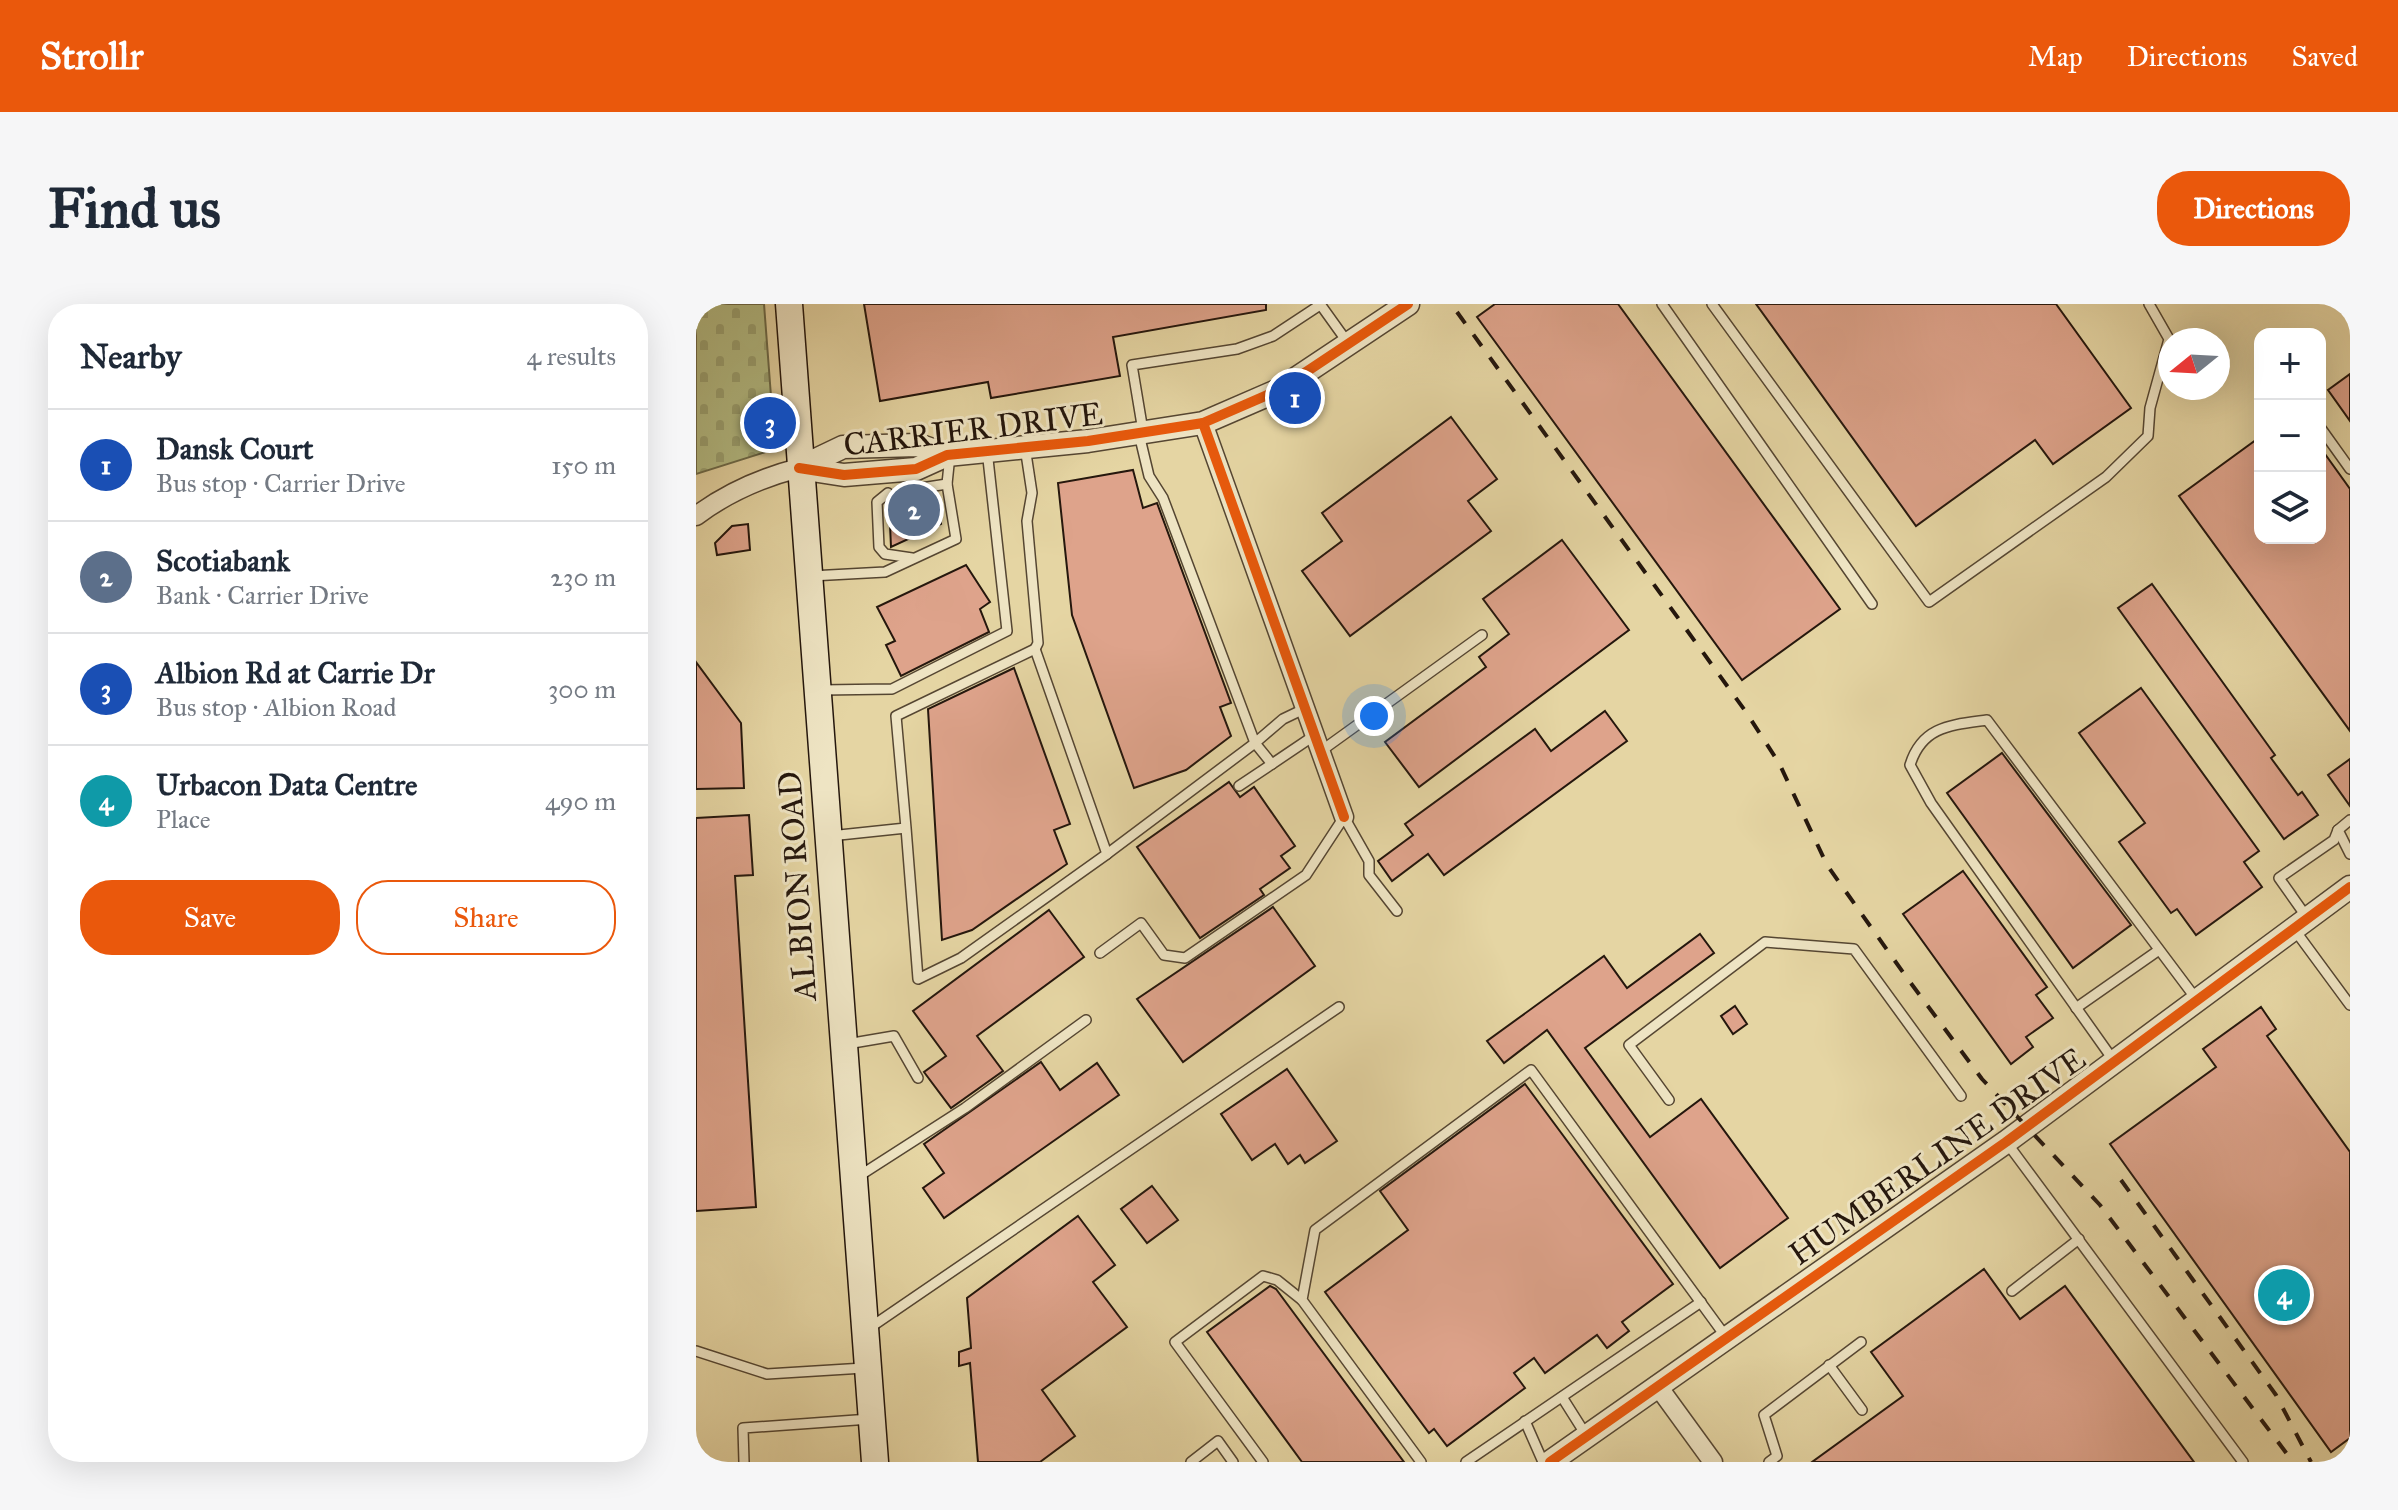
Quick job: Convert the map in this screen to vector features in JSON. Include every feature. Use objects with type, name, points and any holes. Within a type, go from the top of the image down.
[{"type":"main road","name":"ALBION ROAD","points":[[789,304],[875,1462]]},
{"type":"street","name":"CARRIER DRIVE","points":[[696,516],[722,497],[763,477],[799,468],[843,447],[918,445],[948,455],[1141,434],[1203,423],[1279,390],[1408,304]]},
{"type":"street","points":[[1203,423],[1344,817]]},
{"type":"street","name":"HUMBERLINE DRIVE","points":[[1550,1462],[2006,1142],[2350,887]]},
{"type":"street","points":[[1657,1385],[1713,1462]]},
{"type":"lane","points":[[1272,764],[1255,743],[1163,498],[1149,476],[1132,365],[1237,349],[1273,336],[1320,304],[1349,344]]},
{"type":"lane","points":[[1662,304],[1872,604]]},
{"type":"lane","points":[[1712,304],[1929,602],[2106,477],[2148,436],[2150,408],[2169,339],[2149,304]]},
{"type":"lane","points":[[2326,435],[2350,469]]},
{"type":"lane","points":[[1025,447],[1032,493],[1027,521],[1038,643],[1035,649],[896,716],[918,979],[961,958],[1107,854],[1283,719],[1306,708]]},
{"type":"lane","points":[[816,690],[892,689],[1007,631],[987,450]]},
{"type":"lane","points":[[807,576],[885,572],[956,539],[947,484],[948,455]]},
{"type":"lane","points":[[902,491],[947,484]]},
{"type":"lane","points":[[888,493],[877,502],[879,547],[885,554],[915,559]]},
{"type":"lane","points":[[1239,786],[1272,764],[1318,743],[1482,635]]},
{"type":"lane","points":[[1035,649],[1107,854]]},
{"type":"lane","points":[[2115,1062],[1931,803],[1910,765],[1916,747],[1930,735],[1946,726],[1987,720],[2197,1000]]},
{"type":"lane","points":[[1100,953],[1141,923],[1164,955],[1185,958],[1306,875],[1344,817],[1369,861],[1369,875],[1397,911]]},
{"type":"lane","points":[[2350,820],[2342,843],[2350,854]]},
{"type":"lane","points":[[827,836],[906,828]]},
{"type":"lane","points":[[2343,834],[2279,878],[2301,924],[2350,1005]]},
{"type":"lane","points":[[1669,1100],[1629,1045],[1765,942],[1854,949],[1961,1096]]},
{"type":"lane","points":[[2076,1008],[2159,950]]},
{"type":"lane","points":[[865,1331],[1339,1007]]},
{"type":"lane","points":[[853,1180],[965,1108],[1086,1020]]},
{"type":"lane","points":[[843,1044],[894,1036],[918,1078]]},
{"type":"lane","points":[[1302,1300],[1315,1230],[1531,1070],[1726,1337]]},
{"type":"lane","points":[[2006,1142],[2243,1462]]},
{"type":"lane","points":[[2012,1291],[2079,1239]]},
{"type":"lane","points":[[1263,1462],[1175,1342],[1263,1276],[1277,1280],[1302,1300],[1421,1462]]},
{"type":"lane","points":[[1466,1462],[1701,1302]]},
{"type":"lane","points":[[1769,1462],[1777,1456],[1764,1415],[1861,1342]]},
{"type":"lane","points":[[696,1351],[767,1374],[868,1368]]},
{"type":"lane","points":[[1829,1365],[1862,1410]]},
{"type":"lane","points":[[1562,1397],[1587,1436]]},
{"type":"lane","points":[[744,1462],[743,1428],[872,1419]]},
{"type":"lane","points":[[1525,1421],[1543,1462]]},
{"type":"lane","points":[[1191,1462],[1218,1441],[1233,1462]]},
{"type":"green space","points":[[696,304],[764,304],[775,449],[696,474]]},
{"type":"building","points":[[864,304],[1266,304],[1266,310],[1113,337],[1120,376],[991,398],[988,382],[880,401]]},
{"type":"building","points":[[1495,304],[1618,304],[1840,609],[1742,680],[1477,317]]},
{"type":"building","points":[[1756,304],[2056,304],[2131,408],[2053,464],[2035,440],[1916,526]]},
{"type":"building","points":[[2350,374],[2350,421],[2328,390]]},
{"type":"building","points":[[1451,417],[1497,479],[1468,501],[1491,531],[1350,636],[1302,571],[1342,541],[1322,513]]},
{"type":"building","points":[[2254,441],[2254,544],[2326,544],[2326,455],[2350,489],[2350,731],[2179,496]]},
{"type":"building","points":[[1133,470],[1143,508],[1157,503],[1231,703],[1220,707],[1231,736],[1186,770],[1134,788],[1072,615],[1058,483]]},
{"type":"building","points":[[895,494],[902,498],[936,495],[941,524],[891,547],[889,502]]},
{"type":"building","points":[[748,524],[750,550],[717,555],[715,543],[732,526]]},
{"type":"building","points":[[1562,540],[1629,630],[1419,787],[1385,742],[1486,667],[1479,657],[1509,634],[1483,599]]},
{"type":"building","points":[[966,565],[990,602],[980,609],[989,632],[901,676],[886,645],[895,641],[877,607]]},
{"type":"building","points":[[2152,584],[2275,755],[2271,758],[2298,795],[2302,792],[2318,815],[2284,839],[2118,608]]},
{"type":"building","points":[[696,662],[741,723],[744,788],[696,789]]},
{"type":"building","points":[[1014,668],[1070,824],[1054,830],[1067,864],[972,930],[942,940],[928,709]]},
{"type":"building","points":[[2141,688],[2259,851],[2244,862],[2262,887],[2196,935],[2177,909],[2171,913],[2119,842],[2145,823],[2079,733]]},
{"type":"building","points":[[1605,711],[1627,741],[1444,875],[1428,854],[1392,881],[1378,861],[1413,835],[1405,824],[1535,729],[1551,751]]},
{"type":"building","points":[[2002,753],[2131,925],[2073,968],[1947,793]]},
{"type":"building","points":[[2350,759],[2350,806],[2328,775]]},
{"type":"building","points":[[1229,782],[1240,797],[1254,787],[1295,846],[1281,856],[1290,868],[1260,889],[1264,895],[1200,938],[1137,847]]},
{"type":"building","points":[[749,815],[753,875],[735,876],[756,1207],[696,1211],[696,818]]},
{"type":"building","points":[[1963,871],[2047,987],[2036,995],[2053,1018],[2026,1037],[2033,1047],[2011,1064],[1903,914]]},
{"type":"building","points":[[1273,907],[1315,966],[1183,1062],[1137,999]]},
{"type":"building","points":[[1049,910],[1084,957],[977,1036],[1003,1071],[951,1108],[924,1072],[946,1056],[913,1011]]},
{"type":"building","points":[[1700,934],[1714,953],[1585,1048],[1650,1137],[1701,1099],[1788,1218],[1720,1268],[1547,1030],[1504,1063],[1487,1041],[1604,956],[1627,988]]},
{"type":"building","points":[[1735,1006],[1747,1024],[1733,1034],[1721,1016]]},
{"type":"building","points":[[2261,1007],[2276,1029],[2267,1036],[2350,1152],[2350,1438],[2331,1452],[2110,1144],[2216,1067],[2203,1049]]},
{"type":"building","points":[[1041,1062],[1060,1090],[1097,1063],[1119,1095],[944,1218],[923,1188],[944,1173],[924,1144]]},
{"type":"building","points":[[1287,1069],[1337,1141],[1305,1163],[1300,1155],[1288,1164],[1275,1144],[1252,1160],[1221,1114]]},
{"type":"building","points":[[1525,1084],[1673,1284],[1622,1322],[1629,1331],[1607,1348],[1597,1335],[1545,1373],[1534,1358],[1514,1373],[1525,1388],[1447,1446],[1434,1429],[1429,1433],[1325,1292],[1408,1230],[1380,1191]]},
{"type":"building","points":[[1152,1186],[1178,1220],[1147,1243],[1121,1209]]},
{"type":"building","points":[[1078,1216],[1115,1265],[1093,1282],[1127,1327],[1042,1390],[1075,1436],[1040,1462],[978,1462],[970,1363],[959,1366],[959,1352],[971,1348],[967,1298]]},
{"type":"building","points":[[1984,1269],[2020,1319],[2065,1286],[2194,1462],[1812,1462],[1903,1396],[1871,1352]]},
{"type":"building","points":[[1270,1286],[1276,1289],[1404,1462],[1302,1462],[1207,1332]]},
{"type":"railway","points":[[1457,312],[1746,712],[1779,763],[1827,865],[1907,978],[1982,1079],[2100,1205],[2293,1462]]},
{"type":"railway","points":[[2121,1180],[2276,1395],[2311,1462]]},
{"type":"cycle path","points":[[799,468],[844,475],[916,469],[947,455],[1088,441],[1203,423],[1279,390],[1408,304]]},
{"type":"cycle path","points":[[1203,423],[1344,817]]},
{"type":"cycle path","points":[[1550,1462],[2006,1142],[2350,887]]},
{"type":"place","name":"Dansk Court","points":[[1295,398]]},
{"type":"place","name":"Albion Rd at Carrie Dr","points":[[770,423]]},
{"type":"place","name":"Scotiabank","points":[[914,510]]},
{"type":"place","name":"Urbacon Data Centre","points":[[2284,1295]]}]
